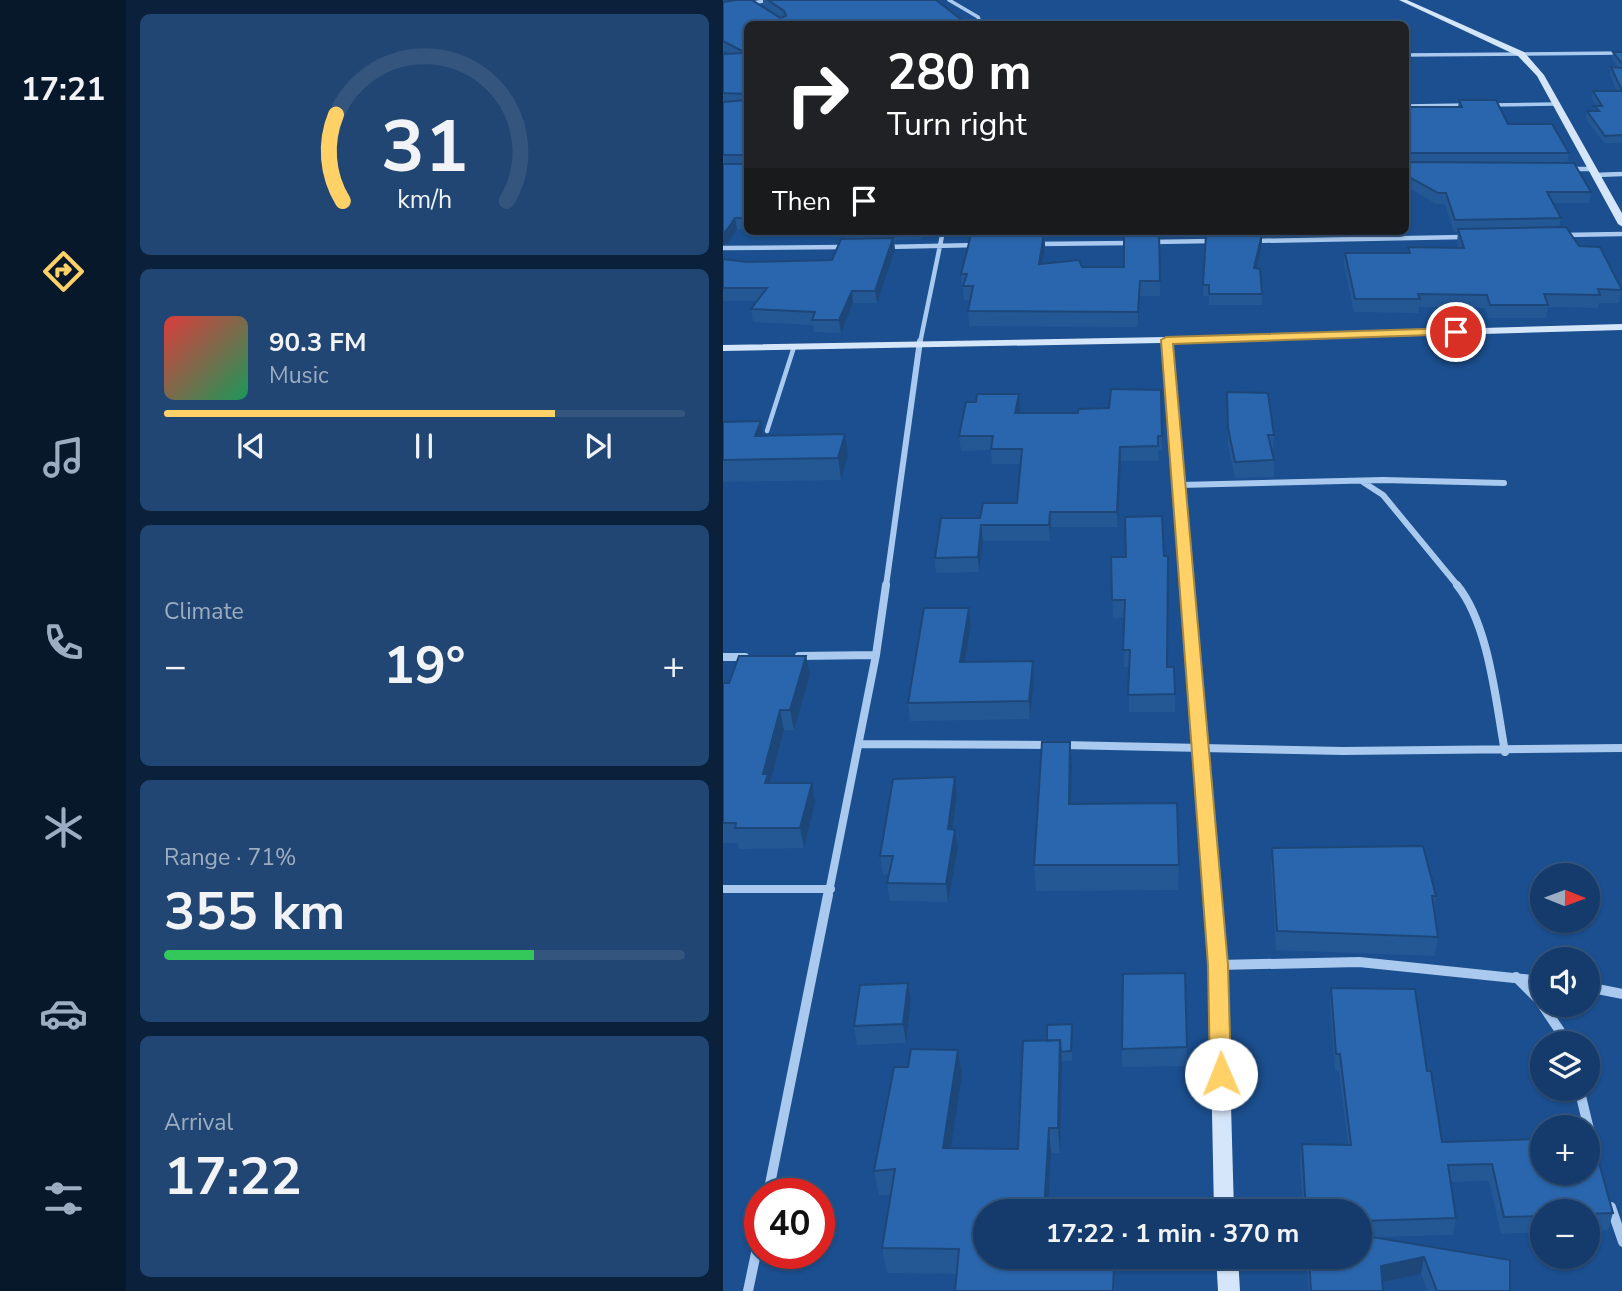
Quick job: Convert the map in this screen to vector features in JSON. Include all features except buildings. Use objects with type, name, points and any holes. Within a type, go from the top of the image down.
[{"type":"street","points":[[742,4],[770,0]]},
{"type":"street","points":[[949,0],[978,17],[980,21]]},
{"type":"street","points":[[1402,0],[1521,54],[1540,75],[1622,224]]},
{"type":"street","points":[[750,1],[762,10]]},
{"type":"street","points":[[1409,55],[1622,53]]},
{"type":"street","points":[[1487,105],[1555,104]]},
{"type":"street","points":[[1409,106],[1474,105]]},
{"type":"street","points":[[1564,169],[1622,174]]},
{"type":"street","points":[[1553,236],[1622,234]]},
{"type":"street","points":[[771,1178],[876,655],[920,343],[942,235]]},
{"type":"street","points":[[1247,241],[1469,237]]},
{"type":"street","points":[[1149,242],[1219,241]]},
{"type":"street","points":[[1024,244],[1135,243]]},
{"type":"street","points":[[873,247],[982,245]]},
{"type":"street","points":[[723,248],[859,247]]},
{"type":"street","points":[[723,348],[1166,340],[1622,327]]},
{"type":"street","points":[[1166,340],[1180,485],[1198,750],[1218,965],[1224,1199]]},
{"type":"street","points":[[1180,485],[1362,481],[1504,483]]},
{"type":"street","points":[[1362,481],[1383,495],[1467,597],[1487,658],[1505,752]]},
{"type":"street","points":[[792,656],[876,655]]},
{"type":"street","points":[[723,657],[751,657]]},
{"type":"street","points":[[859,744],[1505,752],[1622,748]]},
{"type":"street","points":[[723,889],[831,889]]},
{"type":"street","points":[[1218,965],[1359,962],[1530,979]]},
{"type":"street","points":[[1516,977],[1539,1000],[1560,1031]]},
{"type":"street","points":[[1600,990],[1622,994]]},
{"type":"street","points":[[1607,1194],[1618,1218],[1622,1242]]},
{"type":"street","points":[[748,1291],[753,1269]]},
{"type":"street","points":[[1228,1269],[1229,1291]]},
{"type":"lane","points":[[767,431],[794,348]]},
{"type":"route","points":[[1221,1074],[1218,965],[1198,750],[1180,485],[1166,340],[1456,332]]}]
